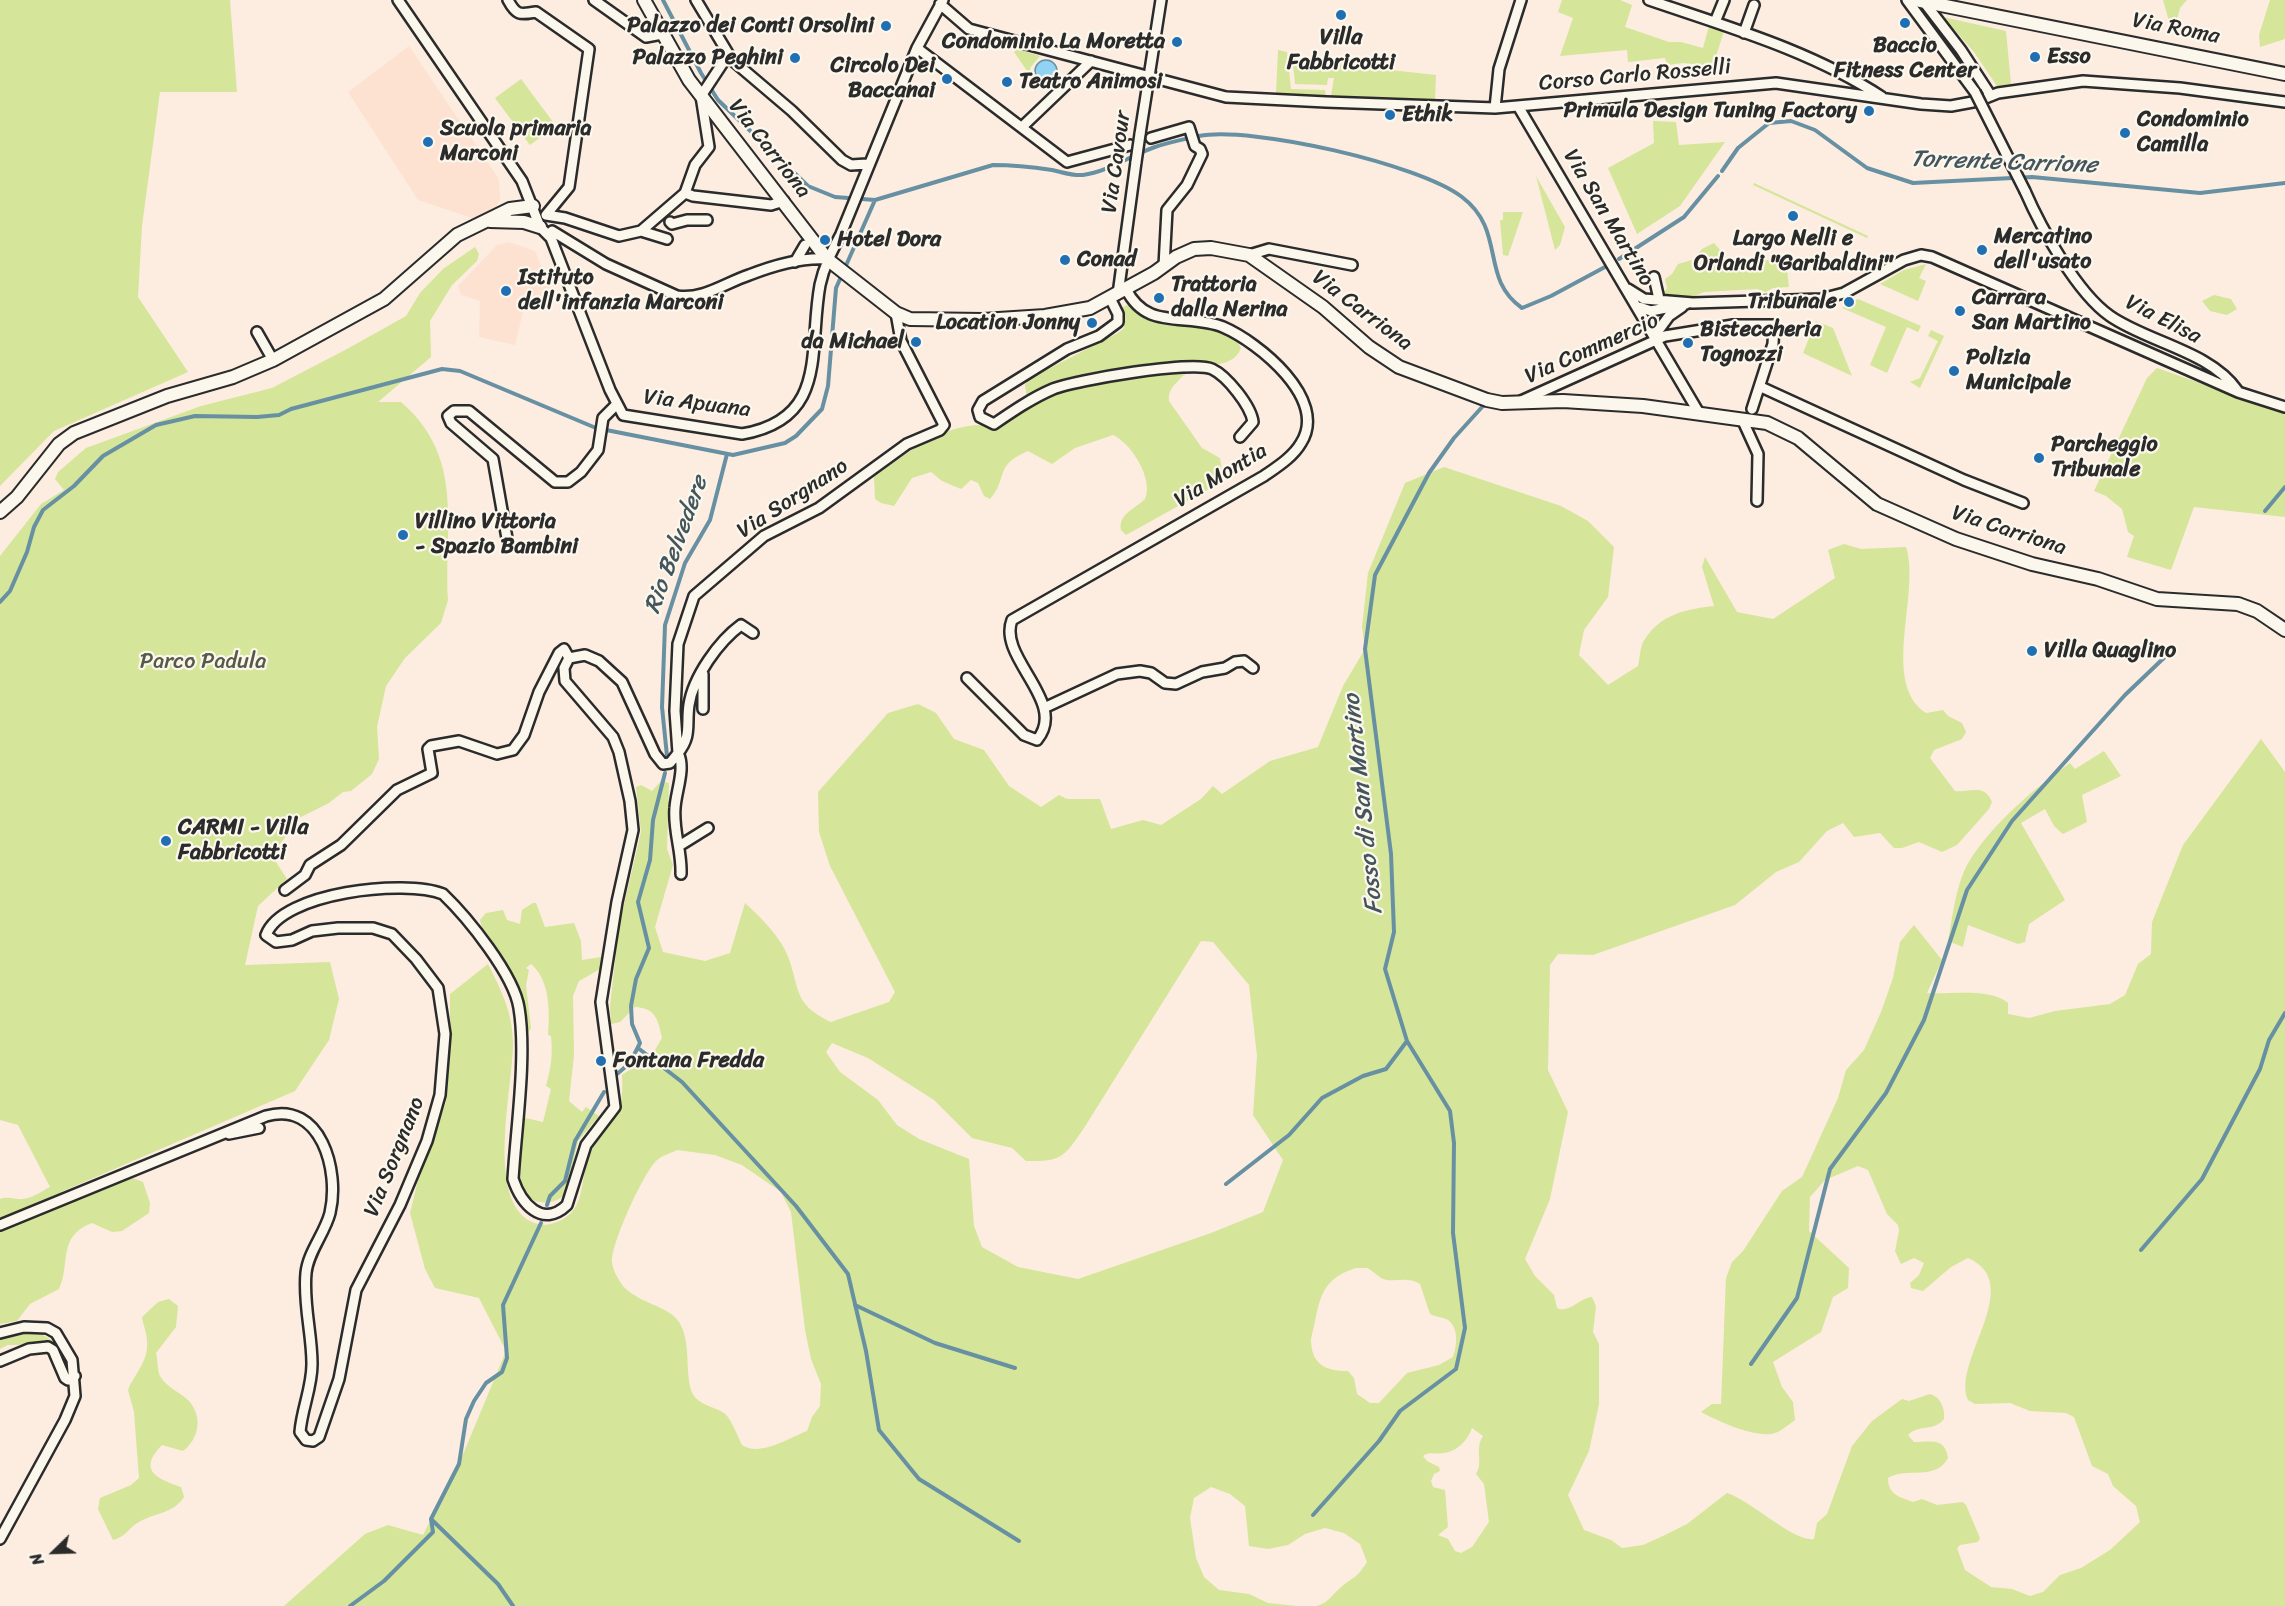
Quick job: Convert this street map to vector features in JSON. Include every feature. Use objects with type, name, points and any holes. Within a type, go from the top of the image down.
[{"type":"main road","name":"Via Carriona","points":[[644,0],[662,34],[702,93],[806,232],[831,262],[896,313],[910,320],[1004,319],[1068,313],[1090,308],[1118,294],[1194,249],[1211,248],[1249,255],[1323,307],[1369,347],[1399,367],[1487,400],[1502,403],[1563,401],[1643,406],[1767,423],[1798,438],[1877,504],[1956,539],[2032,564],[2098,579],[2157,599],[2238,604],[2257,611],[2285,630]]},
{"type":"main road","name":"Via Roma","points":[[1920,1],[2145,44],[2285,74]]},
{"type":"main road","points":[[0,512],[17,498],[59,444],[74,433],[167,396],[252,370],[273,360],[384,299],[458,235],[510,209],[533,206]]},
{"type":"main road","points":[[480,222],[514,221],[548,232]]},
{"type":"main road","name":"Via Carriona","points":[[805,245],[806,232]]},
{"type":"street","points":[[398,0],[522,181],[548,232],[616,405]]},
{"type":"street","points":[[508,0],[515,13],[519,15],[536,12],[589,49],[569,187],[546,215],[548,232]]},
{"type":"street","points":[[594,0],[646,38],[662,34]]},
{"type":"street","points":[[696,0],[728,55],[842,160],[851,165],[867,164]]},
{"type":"street","name":"Via Cavour","points":[[1118,294],[1161,0]]},
{"type":"street","points":[[1495,108],[1499,69],[1521,0]]},
{"type":"street","points":[[1649,0],[1715,22],[1849,75],[1885,99]]},
{"type":"street","points":[[1715,22],[1724,0]]},
{"type":"street","name":"Via Elisa","points":[[1907,0],[1975,92],[2040,225],[2071,273],[2109,316],[2166,342],[2225,375],[2238,392]]},
{"type":"street","points":[[1920,1],[1961,50],[1991,96]]},
{"type":"street","name":"Corso Carlo Rosselli","points":[[941,2],[969,29],[1227,97],[1495,108],[1776,83],[1951,106],[1991,96],[2083,81],[2180,88],[2285,102]]},
{"type":"street","name":"Via Apuana","points":[[508,544],[493,459],[451,423],[448,416],[454,411],[469,411],[555,482],[568,482],[581,472],[599,445],[603,418],[616,405],[623,415],[742,434],[761,431],[779,423],[798,405],[809,384],[820,284],[831,262],[867,164],[916,48],[941,2]]},
{"type":"street","points":[[1744,33],[1754,5]]},
{"type":"street","points":[[916,48],[1067,162],[1130,145]]},
{"type":"street","points":[[533,206],[546,215],[566,218],[608,234],[627,236],[664,218],[685,193],[694,165],[709,147],[702,93],[728,55]]},
{"type":"street","points":[[1022,127],[1091,61]]},
{"type":"street","name":"Via San Martino","points":[[1518,106],[1639,307],[1699,413]]},
{"type":"street","points":[[1151,138],[1186,127],[1195,146],[1202,154],[1187,185],[1167,210],[1164,266]]},
{"type":"street","points":[[685,193],[693,196],[771,205],[784,201]]},
{"type":"street","points":[[664,218],[672,224],[687,220],[708,220]]},
{"type":"street","points":[[641,231],[667,239]]},
{"type":"street","points":[[548,232],[606,264],[677,296],[688,298],[702,295],[748,275],[795,262],[815,258],[831,262]]},
{"type":"street","points":[[795,262],[805,245]]},
{"type":"street","name":"Via Carriona","points":[[1249,255],[1269,249],[1352,265]]},
{"type":"street","points":[[1627,287],[1644,299],[1693,303],[1803,300],[1832,297],[1904,260],[1921,255],[1932,257],[2238,392],[2285,407]]},
{"type":"street","points":[[1654,277],[1659,299]]},
{"type":"street","points":[[1118,294],[1118,322],[1099,336],[1067,349],[983,401],[978,410],[980,417],[994,424],[1032,399],[1083,380],[1188,367],[1212,369],[1242,398],[1252,412],[1253,422],[1240,437]]},
{"type":"street","name":"Via Montia","points":[[1044,708],[1011,640],[1009,627],[1012,620],[1280,466],[1302,443],[1307,424],[1301,399],[1287,375],[1247,339],[1220,325],[1154,316],[1133,301],[1118,294]]},
{"type":"street","points":[[1639,307],[1659,310],[1693,303]]},
{"type":"street","points":[[1656,338],[1663,322],[1677,310],[1693,303]]},
{"type":"street","points":[[1674,334],[1673,325],[1677,310]]},
{"type":"street","name":"Via Sorgnano","points":[[677,756],[675,711],[678,645],[694,596],[764,536],[819,508],[907,444],[940,430],[944,425],[901,340],[896,313]]},
{"type":"street","name":"Via Commercio","points":[[1519,402],[1656,338],[1733,325],[1774,325],[1773,344],[1761,387],[1752,409]]},
{"type":"street","points":[[257,332],[273,360]]},
{"type":"street","points":[[1761,387],[1964,480],[2023,503]]},
{"type":"street","points":[[1742,419],[1758,454],[1758,501]]},
{"type":"street","points":[[285,890],[305,874],[310,865],[341,844],[398,790],[432,772],[428,749],[431,746],[459,741],[497,754],[513,750],[524,735],[539,692],[559,653],[564,649],[569,658],[585,655],[613,672],[622,682],[655,754],[663,764],[670,763],[687,741],[689,703],[703,672],[720,645],[741,625],[753,633]]},
{"type":"street","name":"Via Sorgnano","points":[[0,1225],[266,1116],[278,1112],[292,1113],[304,1118],[321,1139],[331,1169],[333,1194],[330,1216],[306,1269],[304,1302],[312,1362],[311,1386],[300,1432],[306,1440],[313,1441],[321,1434],[339,1379],[356,1290],[400,1205],[427,1141],[440,1095],[445,1034],[438,988],[416,959],[392,934],[373,928],[338,928],[312,931],[292,940],[276,942],[266,935],[280,916],[333,895],[362,889],[433,890],[451,902],[507,975],[519,1007],[521,1052],[513,1179],[527,1207],[535,1212],[555,1213],[567,1205],[586,1145],[615,1107],[601,1002],[617,902],[633,830],[630,801],[613,737],[565,681],[564,668],[569,658]]},
{"type":"street","points":[[967,678],[1023,735],[1037,740],[1045,728],[1044,708],[1117,674],[1140,671],[1151,673],[1165,683],[1176,684],[1202,672],[1225,668],[1235,662],[1244,661],[1253,668]]},
{"type":"street","points":[[703,672],[703,709]]},
{"type":"street","points":[[677,756],[682,761],[674,829],[679,846],[681,874]]},
{"type":"street","points":[[679,846],[708,828]]},
{"type":"street","points":[[224,1133],[235,1134],[258,1128]]},
{"type":"street","points":[[0,1333],[24,1327],[47,1328],[56,1333],[68,1349],[75,1376],[75,1396],[65,1420],[0,1539]]},
{"type":"street","points":[[0,1361],[29,1349],[48,1347],[53,1350],[65,1378],[68,1380],[75,1376]]},
{"type":"shaded area","name":"Scuola primaria Marconi","points":[[409,46],[499,179],[500,199],[496,207],[488,214],[475,219],[418,200],[348,92]]},
{"type":"shaded area","name":"Istituto dell'infanzia Marconi","points":[[509,242],[535,251],[555,299],[523,312],[515,345],[479,337],[480,301],[461,295],[458,286],[497,245]]},
{"type":"green space","points":[[0,0],[230,0],[237,92],[160,92],[142,226],[138,297],[188,372],[54,431],[0,486]]},
{"type":"green space","points":[[1562,0],[1620,0],[1632,5],[1625,27],[1669,42],[1681,42],[1703,48],[1709,26],[1724,31],[1713,66],[1683,63],[1667,65],[1665,58],[1628,62],[1627,50],[1560,56],[1573,18],[1558,12]]},
{"type":"green space","points":[[2163,0],[2187,0],[2180,8],[2173,35]]},
{"type":"green space","points":[[2270,0],[2285,0],[2285,39],[2260,47],[2259,35]]},
{"type":"green space","points":[[1943,17],[2006,31],[2011,84],[1997,86],[1974,52]]},
{"type":"green space","points":[[1017,49],[1040,56],[1030,68],[1032,78],[1014,52]]},
{"type":"green space","points":[[1278,50],[1287,52],[1291,89],[1325,90],[1326,96],[1276,94]]},
{"type":"green space","points":[[1292,54],[1363,67],[1436,75],[1435,100],[1331,96],[1334,78],[1328,78],[1327,85],[1295,84]]},
{"type":"green space","points":[[521,79],[556,126],[530,145],[495,98]]},
{"type":"green space","points":[[1653,121],[1676,122],[1679,145],[1725,142],[1680,206],[1637,234],[1608,168],[1654,143]]},
{"type":"green space","points":[[1536,176],[1565,227],[1560,245],[1555,250]]},
{"type":"green space","points":[[1754,183],[1868,236],[1867,238],[1753,185]]},
{"type":"green space","points":[[1503,212],[1523,212],[1508,256],[1503,255],[1500,220],[1503,220]]},
{"type":"green space","points":[[1714,243],[1727,258],[1734,260],[1786,260],[1789,287],[1773,288],[1766,292],[1757,289],[1704,292],[1690,298],[1666,298],[1663,294],[1667,288],[1665,279],[1672,274],[1678,264],[1692,260],[1702,249]]},
{"type":"green space","name":"Parco Padula","points":[[475,247],[479,254],[477,261],[452,285],[430,321],[431,357],[378,402],[401,402],[421,423],[435,446],[443,469],[448,519],[448,600],[441,623],[405,658],[386,686],[377,727],[379,759],[372,774],[351,791],[343,792],[329,803],[301,817],[276,849],[274,859],[287,879],[258,906],[245,965],[330,962],[339,999],[329,1040],[295,1091],[61,1192],[67,1202],[133,1178],[143,1182],[150,1203],[149,1213],[122,1231],[112,1232],[92,1223],[81,1229],[69,1243],[59,1289],[30,1304],[17,1321],[0,1324],[0,1199],[27,1198],[50,1187],[18,1125],[0,1120],[0,556],[41,504],[64,490],[55,479],[58,472],[86,448],[201,406],[272,388],[406,316],[420,293],[443,269]]},
{"type":"green space","points":[[1926,264],[1919,278],[1926,281],[1918,301],[1880,284],[1904,270]]},
{"type":"green space","points":[[2214,295],[2231,299],[2237,309],[2227,315],[2210,311],[2202,301]]},
{"type":"green space","points":[[1858,299],[1921,326],[1918,332],[1907,327],[1887,373],[1870,365],[1886,327],[1842,308]]},
{"type":"green space","points":[[1127,305],[1161,322],[1200,325],[1225,332],[1234,338],[1241,348],[1230,361],[1186,373],[1174,385],[1169,395],[1169,401],[1202,448],[1220,458],[1222,470],[1218,484],[1126,535],[1121,530],[1122,520],[1128,512],[1145,499],[1146,482],[1144,472],[1133,453],[1113,435],[1075,448],[1052,464],[1028,451],[1017,456],[1006,467],[990,499],[984,496],[978,483],[971,480],[961,489],[942,481],[931,472],[912,478],[894,506],[875,499],[874,477],[901,457],[946,432],[978,425],[995,426],[1027,399],[1025,385],[1029,379],[1124,328],[1124,319],[1119,310]]},
{"type":"green space","points":[[1816,321],[1833,328],[1852,376],[1803,353]]},
{"type":"green space","points":[[1931,330],[1944,336],[1920,388],[1910,382],[1920,378],[1938,341],[1928,336]]},
{"type":"green space","points":[[2157,368],[2285,413],[2285,517],[2194,507],[2171,570],[2127,557],[2134,536],[2128,532],[2122,509],[2106,496],[2094,491],[2147,378]]},
{"type":"green space","points":[[1444,467],[1561,506],[1588,521],[1614,547],[1608,597],[1584,630],[1579,655],[1608,685],[1638,666],[1643,642],[1651,631],[1667,618],[1685,611],[1714,606],[1702,567],[1705,557],[1737,612],[1773,619],[1835,578],[1828,550],[1844,544],[1861,549],[1906,547],[1909,588],[1903,659],[1906,681],[1913,699],[1926,713],[1943,710],[1948,716],[1962,723],[1966,732],[1962,739],[1934,750],[1930,758],[1955,791],[1981,791],[1989,796],[1992,802],[1989,809],[1957,845],[1942,852],[1919,842],[1902,848],[1894,848],[1880,833],[1854,837],[1843,823],[1827,831],[1799,862],[1776,872],[1735,905],[1593,955],[1558,954],[1550,965],[1548,1070],[1568,1112],[1550,1199],[1525,1259],[1535,1276],[1554,1295],[1557,1308],[1566,1309],[1592,1297],[1596,1306],[1593,1332],[1599,1344],[1599,1404],[1589,1451],[1568,1495],[1584,1530],[1611,1540],[1622,1548],[1643,1545],[1687,1524],[1727,1493],[1737,1497],[1784,1528],[1806,1538],[1814,1539],[1817,1523],[1827,1514],[1852,1446],[1872,1421],[1902,1399],[1909,1401],[1930,1394],[1942,1404],[1944,1419],[1936,1425],[1916,1430],[1908,1435],[1914,1442],[1940,1444],[1944,1447],[1948,1458],[1936,1470],[1904,1473],[1888,1478],[1890,1488],[1892,1492],[1913,1502],[1922,1499],[1937,1505],[1963,1502],[1980,1538],[1978,1542],[1960,1545],[1957,1548],[1965,1570],[1991,1587],[2012,1589],[2030,1596],[2043,1592],[2060,1575],[2081,1568],[2110,1550],[2140,1522],[2136,1506],[2113,1486],[2108,1474],[2092,1466],[2074,1417],[2066,1413],[2030,1411],[2010,1403],[1975,1404],[1968,1400],[1966,1384],[1969,1365],[1989,1304],[1990,1286],[1984,1270],[1968,1258],[1951,1267],[1923,1291],[1911,1288],[1910,1283],[1919,1275],[1924,1263],[1914,1258],[1901,1264],[1895,1251],[1898,1225],[1887,1214],[1868,1170],[1858,1166],[1825,1180],[1810,1197],[1809,1231],[1849,1268],[1848,1288],[1833,1297],[1821,1332],[1773,1362],[1782,1387],[1793,1402],[1795,1420],[1775,1433],[1758,1434],[1737,1428],[1701,1412],[1712,1404],[1721,1404],[1726,1278],[1732,1262],[1743,1251],[1782,1191],[1802,1177],[1838,1098],[1846,1070],[1864,1050],[1881,1012],[1893,978],[1900,942],[1914,925],[1942,960],[1927,993],[1991,995],[2008,1003],[2008,1014],[2029,1018],[2055,1011],[2110,1004],[2125,995],[2138,964],[2151,954],[2152,922],[2183,845],[2261,739],[2285,772],[2285,1606],[1316,1606],[1326,1601],[1363,1568],[1367,1562],[1360,1544],[1344,1533],[1325,1528],[1305,1534],[1288,1545],[1268,1549],[1249,1546],[1245,1506],[1230,1494],[1211,1487],[1194,1498],[1190,1518],[1196,1558],[1204,1577],[1219,1590],[1249,1594],[1268,1603],[1297,1606],[284,1606],[365,1534],[388,1525],[423,1535],[459,1464],[506,1351],[479,1298],[435,1288],[425,1269],[410,1213],[419,1176],[446,1102],[450,1050],[450,994],[488,964],[505,1001],[511,1020],[513,1041],[505,1166],[509,1190],[517,1210],[532,1222],[540,1224],[554,1223],[572,1212],[580,1196],[589,1156],[617,1113],[622,1092],[622,1075],[652,1055],[662,1038],[655,1016],[642,1008],[635,1007],[620,1022],[611,1024],[610,1006],[619,926],[641,832],[636,787],[641,785],[652,791],[661,781],[669,783],[667,849],[673,865],[655,927],[663,952],[705,961],[730,953],[745,903],[781,943],[802,1000],[818,1015],[831,1022],[889,1002],[895,992],[830,866],[819,832],[818,792],[888,713],[918,704],[936,713],[954,739],[984,750],[1009,786],[1041,807],[1059,795],[1067,799],[1100,799],[1111,829],[1143,820],[1161,825],[1201,799],[1213,786],[1222,794],[1270,761],[1318,747],[1343,686],[1365,649],[1362,627],[1368,573],[1405,483]],"holes":[[[1201,941],[1213,942],[1249,985],[1257,1056],[1253,1115],[1283,1160],[1263,1212],[1211,1233],[1078,1279],[1018,1267],[982,1247],[974,1226],[969,1159],[919,1139],[897,1125],[878,1100],[840,1072],[826,1052],[832,1043],[868,1058],[934,1100],[972,1138],[1012,1148],[1026,1161],[1055,1159],[1061,1156],[1072,1146]],[[677,1150],[715,1155],[742,1165],[781,1192],[791,1212],[805,1330],[811,1359],[821,1384],[820,1406],[812,1417],[807,1431],[766,1448],[757,1449],[742,1445],[727,1415],[693,1395],[689,1382],[685,1338],[679,1322],[668,1312],[630,1292],[623,1286],[616,1274],[612,1261],[617,1239],[650,1168],[663,1156]],[[1356,1268],[1367,1268],[1384,1279],[1407,1280],[1420,1284],[1430,1314],[1452,1323],[1456,1343],[1453,1357],[1439,1365],[1407,1373],[1379,1403],[1370,1403],[1357,1394],[1354,1378],[1348,1371],[1333,1370],[1321,1365],[1312,1348],[1311,1339],[1322,1295],[1334,1279]],[[1472,1428],[1483,1436],[1479,1446],[1479,1465],[1476,1474],[1484,1484],[1489,1522],[1472,1547],[1461,1553],[1455,1551],[1448,1539],[1438,1535],[1448,1527],[1445,1490],[1433,1487],[1431,1481],[1434,1474],[1440,1471],[1439,1467],[1427,1461],[1423,1456],[1453,1450],[1465,1441]]]},
{"type":"green space","points":[[2104,751],[2121,776],[2082,795],[2087,822],[2063,834],[2054,826],[2045,809],[2021,823],[2065,900],[2029,924],[2025,942],[2018,944],[1968,925],[1963,947],[1948,941],[1961,878],[1970,860],[1991,832],[2029,795],[2070,763],[2075,769]]},
{"type":"green space","points":[[536,903],[545,927],[574,923],[581,941],[582,960],[601,957],[600,969],[579,981],[573,996],[574,1055],[569,1101],[582,1112],[586,1107],[599,1116],[578,1141],[566,1193],[558,1200],[548,1202],[530,1198],[523,1190],[518,1166],[521,1117],[543,1122],[551,1089],[546,1086],[552,1050],[551,1036],[548,1035],[549,1007],[545,987],[531,964],[526,968],[529,970],[526,985],[531,1028],[528,1033],[519,993],[507,967],[483,932],[480,920],[486,913],[503,910],[507,920],[520,924],[522,910]]},
{"type":"green space","points":[[169,1299],[178,1306],[176,1327],[156,1353],[158,1371],[166,1384],[189,1401],[196,1414],[197,1428],[193,1440],[183,1451],[162,1445],[151,1461],[151,1467],[153,1472],[164,1481],[181,1487],[184,1497],[175,1507],[139,1522],[121,1537],[113,1540],[98,1509],[100,1498],[131,1485],[139,1478],[134,1412],[128,1390],[146,1355],[147,1338],[142,1317],[158,1302]]},
{"type":"green space","points":[[14,1333],[39,1333],[52,1340],[51,1344],[8,1345],[0,1349],[0,1337]]},
{"type":"water","points":[[1046,60],[1054,63],[1057,71],[1054,79],[1046,82],[1038,79],[1035,71],[1038,63]]},
{"type":"waterway","name":"Torrente Carrione","points":[[663,0],[701,73],[718,100],[808,186],[835,197],[875,200],[993,165],[1030,167],[1083,175],[1110,167],[1155,147],[1183,139],[1224,134],[1294,142],[1334,150],[1410,172],[1441,184],[1462,197],[1476,210],[1484,224],[1501,283],[1509,296],[1522,308],[1551,296],[1605,267]]},
{"type":"waterway","name":"Torrente Carrione","points":[[1722,171],[1738,148],[1769,123],[1791,121],[1815,130],[1867,168],[1913,183],[2032,177],[2200,193],[2285,183]]},
{"type":"waterway","name":"Torrente Carrione","points":[[1619,259],[1684,217],[1718,176]]},
{"type":"waterway","points":[[0,602],[10,591],[27,552],[34,527],[43,510],[74,486],[103,456],[156,425],[195,416],[279,415],[291,409],[442,369],[460,371],[596,428],[733,455],[785,443],[796,436],[822,409],[828,386],[836,288],[875,200]]},
{"type":"waterway","name":"Fosso di San Martino","points":[[1313,1515],[1379,1441],[1400,1411],[1456,1369],[1465,1328],[1453,1233],[1454,1143],[1450,1111],[1407,1041],[1385,969],[1394,932],[1391,854],[1365,649],[1375,575],[1429,473],[1454,438],[1483,406]]},
{"type":"waterway","name":"Rio Belvedere","points":[[667,756],[662,707],[665,625],[685,563],[710,520],[727,454]]},
{"type":"waterway","points":[[2265,511],[2285,487]]},
{"type":"waterway","points":[[1751,1364],[1797,1298],[1830,1169],[1886,1093],[1924,1020],[1967,890],[2012,821],[2125,695],[2168,654]]},
{"type":"waterway","name":"Rio Belvedere","points":[[617,1074],[630,1063],[640,1043],[632,1024],[631,1006],[636,979],[649,948],[638,902],[650,860],[653,820],[665,773]]},
{"type":"waterway","points":[[2141,1250],[2202,1179],[2260,1069],[2269,1040],[2285,1013]]},
{"type":"waterway","points":[[1226,1184],[1289,1135],[1322,1098],[1363,1076],[1386,1069],[1407,1041]]},
{"type":"waterway","points":[[638,1048],[682,1082],[796,1206],[848,1274],[866,1351],[879,1430],[919,1479],[1019,1541]]},
{"type":"waterway","name":"Rio Belvedere","points":[[547,1205],[550,1196],[565,1181],[575,1141],[604,1092]]},
{"type":"waterway","points":[[513,1606],[498,1584],[431,1519],[459,1464],[466,1419],[474,1401],[486,1383],[502,1372],[507,1358],[503,1305],[541,1223]]},
{"type":"waterway","points":[[855,1305],[935,1343],[1015,1368]]},
{"type":"waterway","points":[[350,1606],[384,1581],[433,1532],[431,1519]]},
{"type":"place","name":"Villa Fabbricotti","points":[[1341,15]]},
{"type":"place","name":"Baccio Fitness Center","points":[[1905,23]]},
{"type":"place","name":"Palazzo dei Conti Orsolini","points":[[886,26]]},
{"type":"place","name":"Condominio La Moretta","points":[[1177,42]]},
{"type":"place","name":"Esso","points":[[2035,57]]},
{"type":"place","name":"Palazzo Peghini","points":[[795,58]]},
{"type":"place","name":"Circolo Dei Baccanai","points":[[947,79]]},
{"type":"place","name":"Teatro Animosi","points":[[1007,82]]},
{"type":"place","name":"Primula Design Tuning Factory","points":[[1869,111]]},
{"type":"place","name":"Ethik","points":[[1390,115]]},
{"type":"place","name":"Condominio Camilla","points":[[2125,133]]},
{"type":"place","name":"Scuola primaria Marconi","points":[[428,142]]},
{"type":"place","name":"Largo Nelli e Orlandi \"Garibaldini\"","points":[[1793,216]]},
{"type":"place","name":"Hotel Dora","points":[[825,240]]},
{"type":"place","name":"Mercatino dell'usato","points":[[1982,250]]},
{"type":"place","name":"Conad","points":[[1065,260]]},
{"type":"place","name":"Istituto dell'infanzia Marconi","points":[[506,291]]},
{"type":"place","name":"Trattoria dalla Nerina","points":[[1159,298]]},
{"type":"place","name":"Tribunale","points":[[1849,302]]},
{"type":"place","name":"Carrara San Martino","points":[[1960,311]]},
{"type":"place","name":"Location Jonny","points":[[1092,323]]},
{"type":"place","name":"da Michael","points":[[916,342]]},
{"type":"place","name":"Bisteccheria Tognozzi","points":[[1688,343]]},
{"type":"place","name":"Polizia Municipale","points":[[1954,371]]},
{"type":"place","name":"Parcheggio Tribunale","points":[[2039,458]]},
{"type":"place","name":"Villino Vittoria - Spazio Bambini","points":[[403,535]]},
{"type":"place","name":"Villa Quaglino","points":[[2032,651]]},
{"type":"place","name":"CARMI - Villa Fabbricotti","points":[[166,841]]},
{"type":"place","name":"Fontana Fredda","points":[[601,1061]]}]
